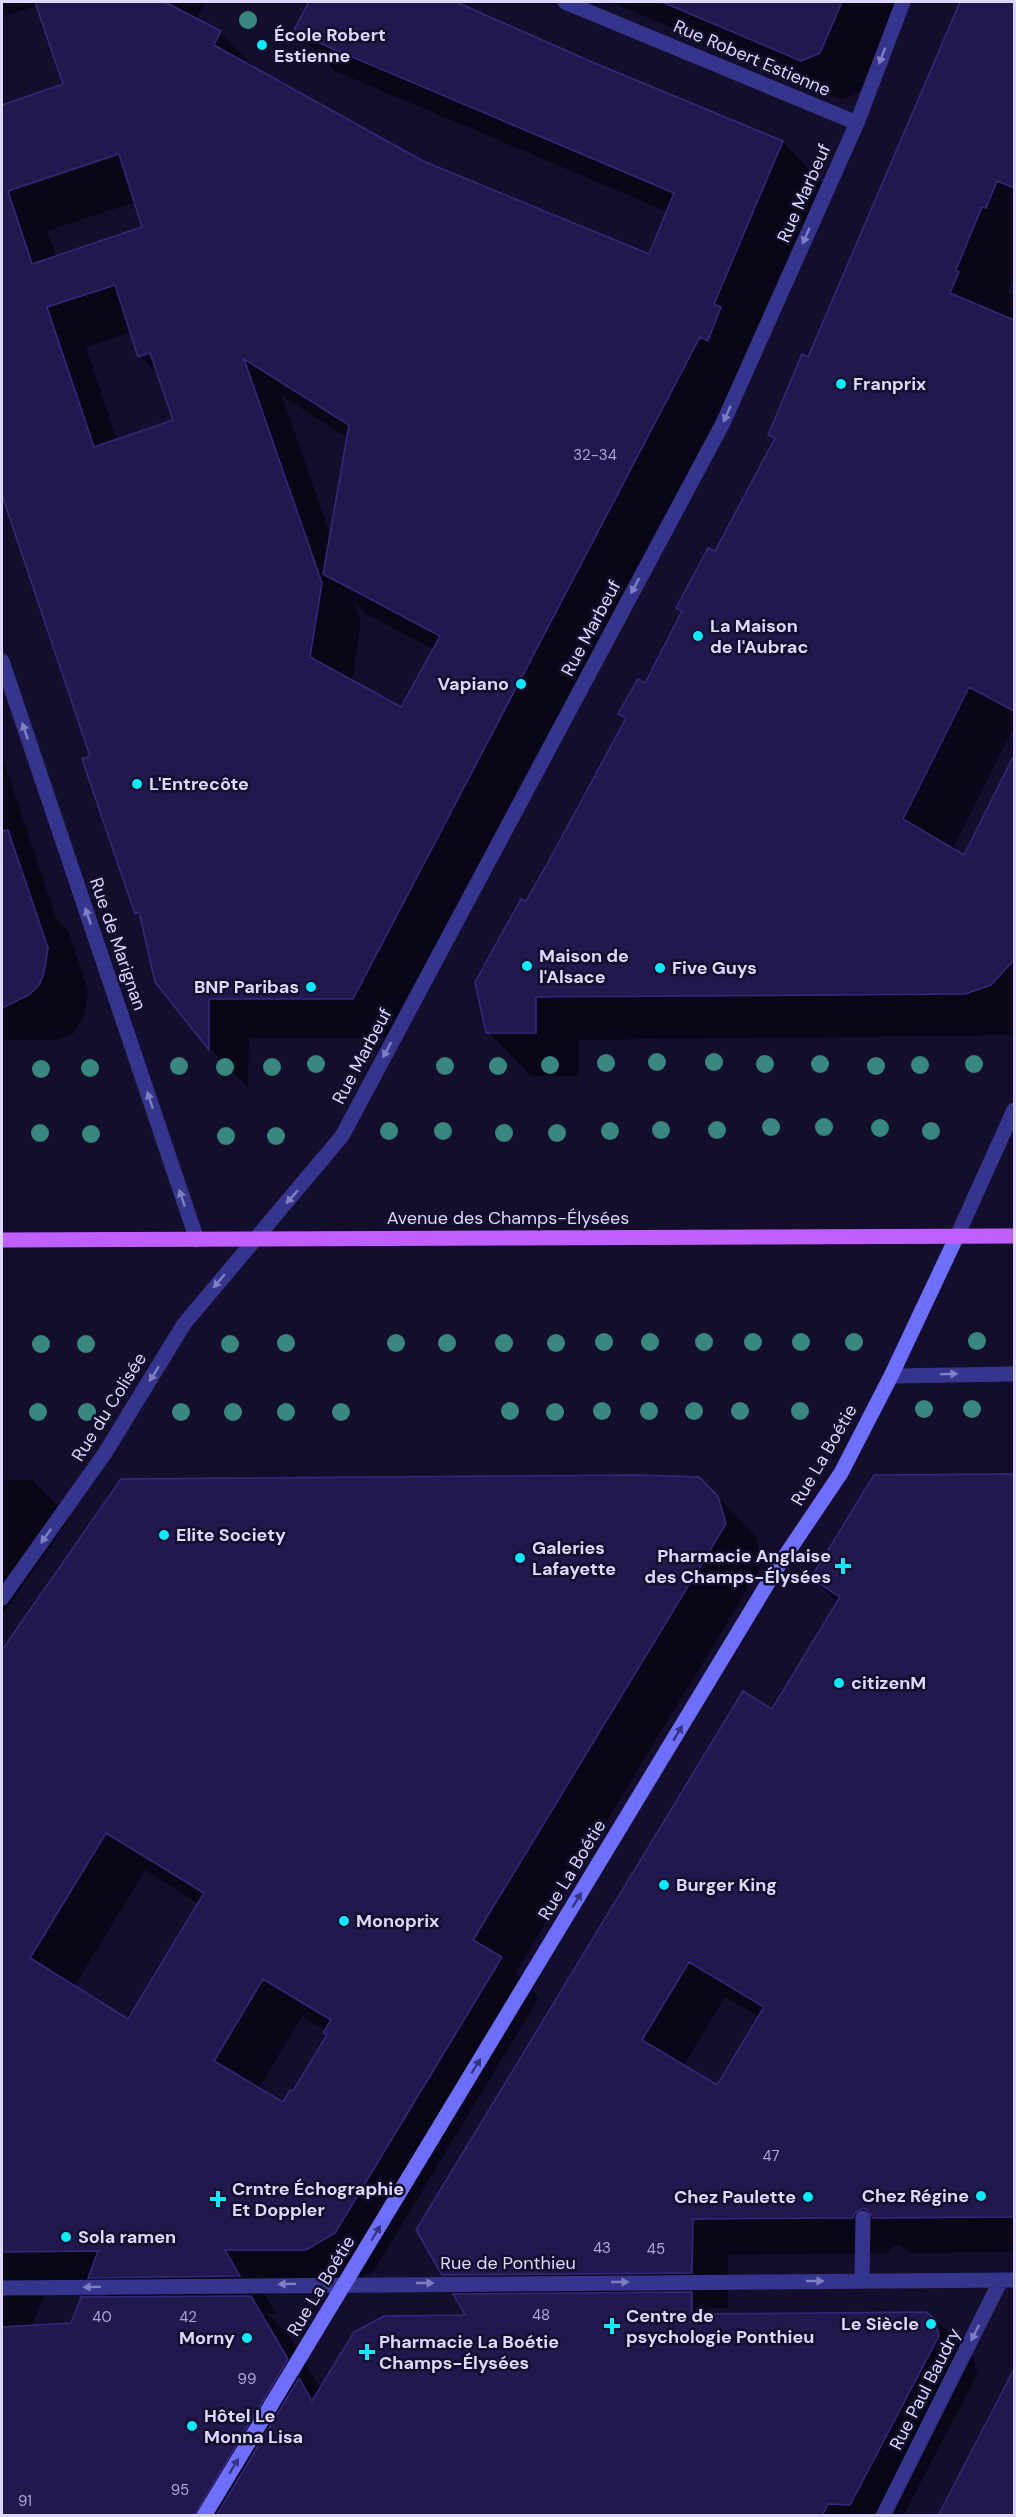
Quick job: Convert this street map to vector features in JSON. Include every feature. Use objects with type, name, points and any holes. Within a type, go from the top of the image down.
[{"type":"main road","name":"Avenue des Champs-Élysées","points":[[2,1240],[1014,1236]]},
{"type":"street","name":"Rue Robert Estienne","points":[[565,2],[857,123]]},
{"type":"street","name":"Rue Marbeuf","points":[[255,1239],[329,1155],[342,1136],[723,423],[857,123],[903,2]]},
{"type":"street","name":"Rue de Marignan","points":[[2,661],[196,1240]]},
{"type":"street","points":[[957,1236],[1014,1110]]},
{"type":"street","name":"Rue La Boétie","points":[[204,2516],[777,1568],[841,1473],[891,1376],[957,1236]]},
{"type":"street","name":"Rue du Colisée","points":[[2,1598],[105,1454],[184,1324],[255,1239]]},
{"type":"street","points":[[891,1376],[1014,1374]]},
{"type":"street","points":[[862,2280],[863,2218]]},
{"type":"street","name":"Rue de Ponthieu","points":[[2,2288],[345,2283],[1008,2280]]},
{"type":"street","name":"Rue Paul Baudry","points":[[883,2516],[1008,2280]]},
{"type":"building","points":[[35,2],[165,2],[221,31],[214,45],[423,161],[649,254],[674,193],[293,32],[309,2],[456,2],[592,62],[783,141],[714,304],[721,307],[708,341],[700,337],[353,999],[209,999],[209,1050],[155,982],[139,912],[135,914],[82,759],[90,756],[2,495],[2,105],[63,84]],"holes":[[[119,154],[142,227],[32,264],[8,191]],[[115,285],[138,357],[150,353],[173,420],[94,447],[47,307]],[[244,359],[349,425],[323,574],[440,636],[401,707],[310,657],[322,583]]]},
{"type":"building","points":[[662,2],[842,2],[820,53],[801,61]]},
{"type":"building","points":[[960,2],[1014,2],[1014,188],[997,181],[986,208],[982,207],[956,270],[959,272],[950,293],[1014,320],[1014,711],[969,687],[903,819],[964,855],[1014,755],[1014,960],[991,985],[965,994],[536,997],[536,1033],[486,1033],[475,982],[521,899],[526,901],[552,855],[626,718],[618,714],[638,679],[645,683],[682,611],[676,608],[708,548],[715,551],[775,438],[768,435],[802,354],[808,357]]},
{"type":"building","points":[[8,830],[48,948],[44,973],[39,985],[29,995],[2,1008],[2,831]]},
{"type":"building","points":[[1014,1474],[1014,2217],[873,2218],[868,2210],[863,2208],[855,2213],[853,2218],[693,2219],[692,2273],[442,2275],[416,2230],[743,1691],[772,1709],[840,1597],[811,1578],[874,1475]],"holes":[[[689,1962],[764,2007],[717,2085],[642,2040]]]},
{"type":"building","points":[[638,1475],[699,1477],[718,1496],[726,1524],[473,1940],[502,1957],[335,2233],[306,2250],[225,2250],[240,2276],[88,2278],[98,2251],[2,2252],[2,1650],[121,1479]],"holes":[[[106,1833],[204,1893],[128,2019],[30,1958]],[[263,1979],[331,2020],[323,2033],[327,2035],[293,2091],[290,2090],[283,2102],[214,2061]]]},
{"type":"building","points":[[692,2292],[692,2314],[926,2312],[935,2319],[939,2336],[850,2505],[828,2504],[822,2516],[216,2516],[299,2378],[312,2401],[354,2332],[384,2316],[465,2315],[453,2294]]},
{"type":"building","points":[[251,2296],[288,2359],[194,2516],[2,2516],[2,2327],[71,2323],[81,2297]]},
{"type":"building","points":[[1014,2369],[1014,2516],[938,2516]]},
{"type":"place","name":"École Robert Estienne","points":[[262,45]]},
{"type":"place","name":"Franprix","points":[[841,384]]},
{"type":"place","name":"La Maison de l'Aubrac","points":[[698,636]]},
{"type":"place","name":"Vapiano","points":[[521,684]]},
{"type":"place","name":"L'Entrecôte","points":[[137,784]]},
{"type":"place","name":"Maison de l'Alsace","points":[[527,966]]},
{"type":"place","name":"Five Guys","points":[[660,968]]},
{"type":"place","name":"BNP Paribas","points":[[311,987]]},
{"type":"place","name":"Elite Society","points":[[164,1535]]},
{"type":"place","name":"Galeries Lafayette","points":[[520,1558]]},
{"type":"place","name":"Pharmacie Anglaise des Champs-Élysées","points":[[843,1566]]},
{"type":"place","name":"citizenM","points":[[839,1683]]},
{"type":"place","name":"Burger King","points":[[664,1885]]},
{"type":"place","name":"Monoprix","points":[[344,1921]]},
{"type":"place","name":"Chez Régine","points":[[981,2196]]},
{"type":"place","name":"Chez Paulette","points":[[808,2197]]},
{"type":"place","name":"Crntre Échographie Et Doppler","points":[[218,2199]]},
{"type":"place","name":"Sola ramen","points":[[66,2237]]},
{"type":"place","name":"Le Siècle","points":[[931,2324]]},
{"type":"place","name":"Centre de psychologie Ponthieu","points":[[612,2326]]},
{"type":"place","name":"Morny","points":[[247,2338]]},
{"type":"place","name":"Pharmacie La Boétie Champs-Élysées","points":[[367,2352]]},
{"type":"place","name":"Hôtel Le Monna Lisa","points":[[192,2426]]}]
